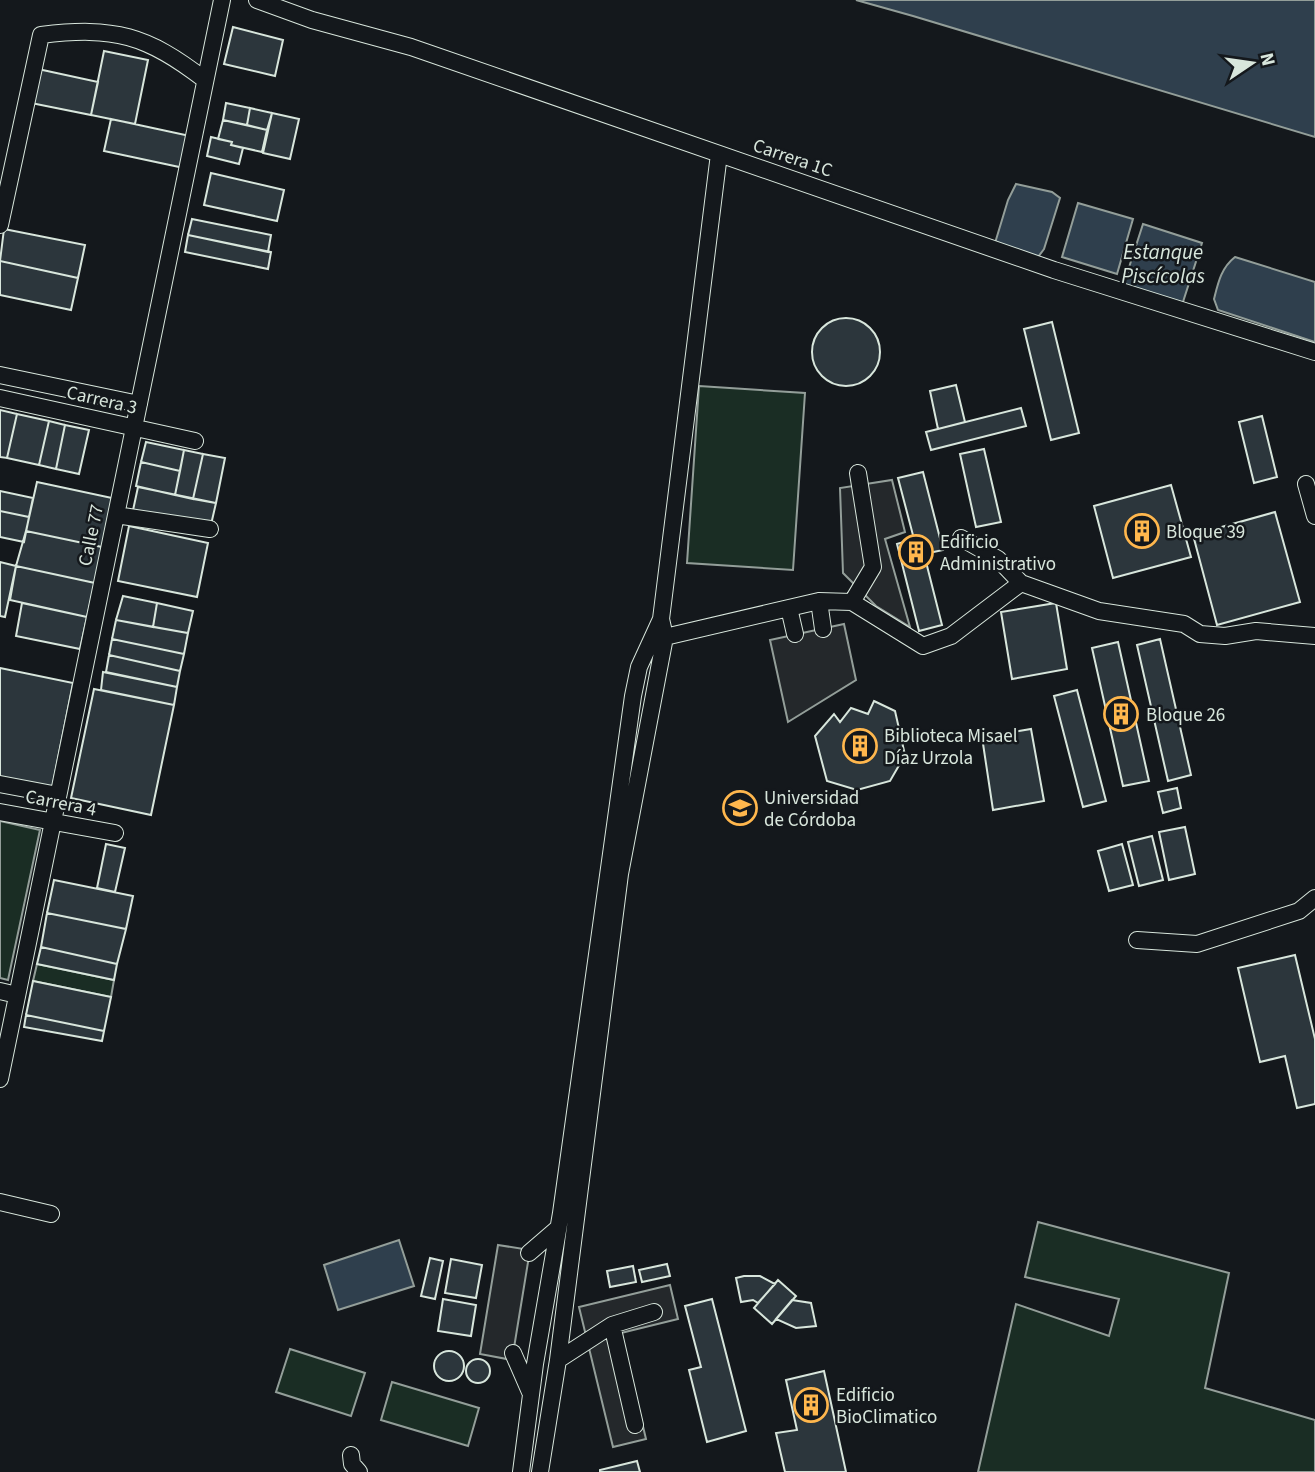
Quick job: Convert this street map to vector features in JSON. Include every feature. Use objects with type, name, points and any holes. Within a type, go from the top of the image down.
[{"type":"street","name":"Calle 77","points":[[0,1079],[222,0]]},
{"type":"street","name":"Carrera 1C","points":[[257,0],[312,20],[411,47],[1054,270],[1315,352]]},
{"type":"street","points":[[0,225],[41,35],[85,30],[129,36],[170,52],[205,80]]},
{"type":"street","points":[[521,1472],[531,1394],[565,1219],[620,874],[665,637],[661,618],[719,154]]},
{"type":"street","name":"Carrera 3","points":[[0,374],[139,404]]},
{"type":"street","name":"Carrera 3","points":[[0,398],[195,442]]},
{"type":"street","points":[[852,602],[873,567],[858,474]]},
{"type":"street","points":[[1306,484],[1315,516]]},
{"type":"street","points":[[116,515],[210,529]]},
{"type":"street","points":[[961,538],[998,559],[1021,583],[1099,611],[1184,624],[1200,634],[1224,636],[1256,631],[1315,636]]},
{"type":"street","points":[[646,648],[665,637],[819,601],[852,602],[923,646],[951,636],[1021,583]]},
{"type":"street","points":[[819,601],[823,629]]},
{"type":"street","points":[[789,608],[795,634]]},
{"type":"street","points":[[592,1043],[633,696],[646,648],[661,618]]},
{"type":"street","name":"Carrera 4","points":[[0,784],[58,795]]},
{"type":"street","name":"Carrera 4","points":[[0,812],[115,833]]},
{"type":"street","points":[[1137,940],[1198,944],[1299,911],[1315,898]]},
{"type":"street","points":[[0,991],[17,995]]},
{"type":"street","points":[[0,1202],[51,1214]]},
{"type":"street","points":[[529,1253],[565,1219]]},
{"type":"street","points":[[541,1472],[558,1360],[565,1219]]},
{"type":"street","points":[[558,1360],[612,1325],[654,1312]]},
{"type":"street","points":[[612,1325],[635,1425]]},
{"type":"street","points":[[513,1353],[531,1394]]},
{"type":"street","points":[[351,1455],[352,1464],[359,1472]]},
{"type":"green space","points":[[699,386],[805,393],[793,570],[687,563]]},
{"type":"green space","points":[[0,821],[40,830],[8,980],[0,978]]},
{"type":"green space","points":[[37,964],[114,980],[111,997],[33,981]]},
{"type":"green space","points":[[1038,1222],[1229,1273],[1205,1388],[1315,1420],[1315,1472],[978,1472],[1016,1304],[1109,1336],[1119,1299],[1025,1277]]},
{"type":"green space","points":[[290,1349],[365,1373],[351,1416],[276,1392]]},
{"type":"green space","points":[[392,1382],[479,1408],[468,1446],[381,1420]]},
{"type":"shaded area","points":[[892,480],[905,532],[885,539],[910,627],[876,606],[843,573],[840,488]]},
{"type":"shaded area","points":[[844,624],[856,680],[788,722],[770,640]]},
{"type":"shaded area","points":[[498,1245],[530,1250],[512,1360],[480,1354]]},
{"type":"shaded area","points":[[670,1285],[678,1319],[621,1333],[646,1439],[613,1447],[579,1307]]},
{"type":"water","points":[[856,0],[1315,0],[1315,137],[913,16]]},
{"type":"water","points":[[1016,184],[1052,192],[1060,198],[1044,249],[1038,257],[995,243],[1008,200]]},
{"type":"water","points":[[1078,203],[1133,219],[1117,274],[1062,257]]},
{"type":"water","name":"Estanque Piscícolas","points":[[1143,224],[1202,243],[1182,305],[1123,286]]},
{"type":"water","points":[[1235,257],[1315,282],[1315,342],[1218,310],[1214,299],[1219,282],[1226,266]]},
{"type":"water","points":[[399,1240],[414,1286],[338,1310],[324,1265]]},
{"type":"building","points":[[233,27],[283,40],[275,76],[224,64]]},
{"type":"building","points":[[104,51],[148,60],[135,124],[91,115]]},
{"type":"building","points":[[38,69],[98,82],[91,115],[31,103]]},
{"type":"building","points":[[226,103],[250,108],[247,125],[223,120]]},
{"type":"building","points":[[250,108],[272,113],[267,130],[247,125]]},
{"type":"building","points":[[272,113],[299,119],[290,159],[263,153]]},
{"type":"building","points":[[111,119],[190,136],[184,168],[104,151]]},
{"type":"building","points":[[223,120],[267,130],[262,152],[218,139]]},
{"type":"building","points":[[211,137],[243,148],[239,164],[207,156]]},
{"type":"building","points":[[211,173],[284,190],[277,221],[204,205]]},
{"type":"building","points":[[192,219],[271,235],[268,252],[188,235]]},
{"type":"building","points":[[4,229],[85,245],[78,278],[0,261]]},
{"type":"building","points":[[188,235],[271,252],[268,269],[185,252]]},
{"type":"building","points":[[0,261],[78,278],[71,310],[0,295]]},
{"type":"building","points":[[846,318],[859,321],[870,328],[877,339],[880,352],[877,365],[870,376],[859,383],[846,386],[833,383],[822,376],[815,365],[812,352],[815,339],[822,328],[833,321]]},
{"type":"building","points":[[1052,322],[1079,433],[1051,440],[1024,329]]},
{"type":"building","points":[[956,385],[965,422],[938,429],[930,391]]},
{"type":"building","points":[[1021,408],[1026,426],[931,450],[926,432]]},
{"type":"building","points":[[0,410],[17,414],[7,458],[0,457]]},
{"type":"building","points":[[17,414],[49,421],[39,465],[7,458]]},
{"type":"building","points":[[1262,416],[1277,477],[1254,483],[1239,422]]},
{"type":"building","points":[[49,421],[65,425],[56,469],[39,465]]},
{"type":"building","points":[[65,425],[89,430],[79,474],[56,469]]},
{"type":"building","points":[[146,442],[184,450],[180,471],[141,462]]},
{"type":"building","points":[[984,449],[1001,522],[976,527],[960,454]]},
{"type":"building","points":[[184,450],[203,454],[193,499],[175,495]]},
{"type":"building","points":[[203,454],[225,458],[216,503],[193,499]]},
{"type":"building","points":[[141,462],[180,471],[175,495],[136,486]]},
{"type":"building","name":"Edificio Administrativo","points":[[923,472],[943,550],[924,554],[942,625],[919,631],[897,544],[914,539],[898,478]]},
{"type":"building","points":[[37,482],[112,498],[102,547],[26,531]]},
{"type":"building","name":"Bloque 39","points":[[1171,485],[1191,557],[1113,578],[1094,506]]},
{"type":"building","points":[[138,487],[216,503],[210,529],[132,515]]},
{"type":"building","points":[[0,491],[33,498],[29,517],[0,511]]},
{"type":"building","points":[[0,511],[29,517],[24,542],[0,537]]},
{"type":"building","points":[[1275,512],[1300,602],[1217,625],[1193,535]]},
{"type":"building","points":[[129,526],[208,543],[197,597],[118,581]]},
{"type":"building","points":[[26,531],[102,547],[95,583],[16,566]]},
{"type":"building","points":[[0,562],[16,566],[5,617],[0,616]]},
{"type":"building","points":[[16,566],[95,583],[87,617],[10,600]]},
{"type":"building","points":[[123,596],[157,603],[153,627],[116,620]]},
{"type":"building","points":[[22,603],[87,617],[80,649],[16,636]]},
{"type":"building","points":[[157,603],[193,611],[188,633],[153,627]]},
{"type":"building","points":[[1056,603],[1067,669],[1012,679],[1001,612]]},
{"type":"building","points":[[116,620],[188,633],[184,654],[112,639]]},
{"type":"building","points":[[112,639],[184,654],[180,671],[109,655]]},
{"type":"building","points":[[1160,639],[1191,775],[1168,781],[1137,645]]},
{"type":"building","name":"Bloque 26","points":[[1118,642],[1149,781],[1123,786],[1092,648]]},
{"type":"building","points":[[109,655],[180,671],[177,687],[106,672]]},
{"type":"building","points":[[0,668],[73,683],[52,789],[0,780]]},
{"type":"building","points":[[103,672],[177,687],[174,705],[101,690]]},
{"type":"building","points":[[94,689],[174,705],[151,815],[71,798]]},
{"type":"building","points":[[1077,690],[1106,801],[1083,807],[1054,696]]},
{"type":"building","name":"Biblioteca Misael Díaz Urzola","points":[[874,701],[895,711],[905,755],[890,781],[857,790],[827,781],[815,736],[834,714],[840,722],[851,708],[868,714]]},
{"type":"building","points":[[1031,729],[1044,801],[993,810],[982,737]]},
{"type":"building","points":[[1177,788],[1181,808],[1163,813],[1158,792]]},
{"type":"building","points":[[1185,827],[1195,874],[1169,880],[1159,832]]},
{"type":"building","points":[[1152,836],[1163,880],[1139,886],[1128,842]]},
{"type":"building","points":[[106,844],[125,848],[115,892],[97,888]]},
{"type":"building","points":[[1122,844],[1133,885],[1109,891],[1098,851]]},
{"type":"building","points":[[54,880],[133,896],[126,929],[47,913]]},
{"type":"building","points":[[47,913],[126,929],[117,964],[41,947]]},
{"type":"building","points":[[41,947],[117,964],[114,980],[37,964]]},
{"type":"building","points":[[1295,955],[1315,1039],[1315,1104],[1297,1108],[1285,1056],[1260,1062],[1238,968]]},
{"type":"building","points":[[33,981],[111,997],[104,1031],[26,1015]]},
{"type":"building","points":[[26,1015],[104,1031],[102,1041],[24,1027]]},
{"type":"building","points":[[430,1258],[443,1261],[435,1299],[421,1296]]},
{"type":"building","points":[[451,1259],[482,1265],[476,1298],[445,1293]]},
{"type":"building","points":[[667,1264],[670,1276],[642,1282],[639,1270]]},
{"type":"building","points":[[633,1266],[636,1282],[610,1287],[607,1271]]},
{"type":"building","points":[[760,1276],[775,1284],[758,1303],[753,1300],[741,1302],[736,1278]]},
{"type":"building","points":[[778,1280],[796,1296],[772,1324],[754,1308]]},
{"type":"building","points":[[443,1299],[476,1305],[471,1336],[438,1331]]},
{"type":"building","points":[[712,1299],[746,1431],[707,1442],[689,1370],[701,1367],[685,1306]]},
{"type":"building","points":[[792,1300],[811,1303],[816,1326],[796,1328],[776,1319]]},
{"type":"building","points":[[449,1351],[460,1355],[464,1366],[460,1377],[449,1381],[438,1377],[434,1366],[438,1355]]},
{"type":"building","points":[[478,1359],[486,1363],[490,1371],[486,1379],[478,1383],[470,1379],[466,1371],[470,1363]]},
{"type":"building","name":"Edificio BioClimatico","points":[[824,1371],[846,1472],[785,1472],[776,1433],[797,1430],[786,1380]]},
{"type":"building","points":[[637,1461],[640,1472],[600,1472],[600,1470]]},
{"type":"place","name":"Bloque 39","points":[[1142,531]]},
{"type":"place","name":"Edificio Administrativo","points":[[916,552]]},
{"type":"place","name":"Bloque 26","points":[[1121,714]]},
{"type":"place","name":"Biblioteca Misael Díaz Urzola","points":[[860,746]]},
{"type":"place","name":"Universidad de Córdoba","points":[[740,808]]},
{"type":"place","name":"Edificio BioClimatico","points":[[811,1405]]}]
